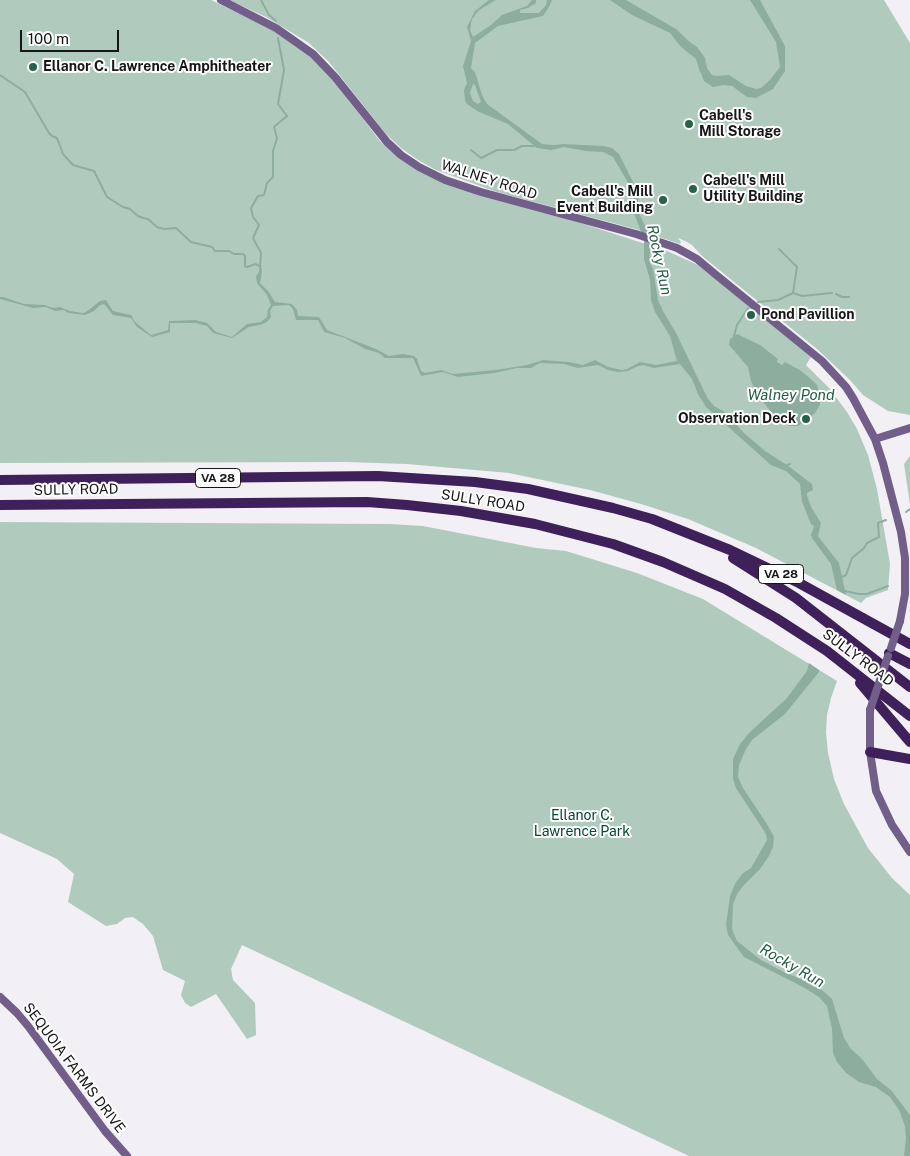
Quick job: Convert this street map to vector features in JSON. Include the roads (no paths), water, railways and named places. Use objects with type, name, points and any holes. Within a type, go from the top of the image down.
[{"type":"highway","name":"SULLY ROAD","points":[[0,480],[378,476],[435,478],[500,485],[613,508],[676,529],[765,566],[910,644]]},
{"type":"highway","name":"SULLY ROAD","points":[[0,505],[359,502],[433,507],[513,519],[559,529],[614,544],[671,565],[751,603],[827,651],[910,716]]},
{"type":"highway","points":[[676,529],[730,556],[778,586],[910,687]]},
{"type":"highway","points":[[827,651],[859,681],[910,742]]},
{"type":"highway","points":[[889,652],[910,664]]},
{"type":"highway","points":[[870,752],[906,758]]},
{"type":"main road","name":"WALNEY ROAD","points":[[221,0],[276,28],[313,54],[335,77],[387,142],[401,155],[419,167],[445,180],[481,192],[636,234],[677,248],[697,259],[822,361],[846,387],[875,439],[901,532],[906,558],[905,594],[900,621],[870,710],[870,752],[874,781],[880,801],[892,825],[910,852]]},
{"type":"main road","points":[[875,439],[910,428]]},
{"type":"main road","name":"SEQUOIA FARMS DRIVE","points":[[0,997],[14,1009],[28,1026],[101,1125],[127,1156]]},
{"type":"water","points":[[489,0],[496,0],[479,10],[472,19],[470,30],[473,37],[502,15],[527,6],[532,0],[536,0],[536,3],[520,10],[520,13],[539,13],[546,5],[547,0],[552,0],[543,16],[498,26],[475,43],[471,68],[475,72],[482,95],[487,104],[542,144],[604,146],[612,148],[619,154],[639,194],[637,209],[649,234],[651,248],[649,260],[653,269],[658,300],[708,399],[714,406],[725,412],[744,433],[765,451],[812,484],[813,490],[807,493],[807,495],[811,507],[821,523],[818,536],[839,563],[846,595],[837,590],[831,564],[812,538],[814,526],[811,524],[802,502],[800,484],[786,471],[771,465],[706,407],[692,379],[680,364],[654,368],[643,365],[628,371],[618,372],[598,365],[578,368],[564,364],[540,363],[531,368],[517,368],[458,377],[443,372],[421,376],[413,358],[385,358],[379,353],[365,349],[345,338],[324,332],[318,320],[296,320],[293,309],[289,305],[273,306],[270,311],[271,317],[267,322],[249,327],[232,338],[213,333],[207,326],[196,323],[170,323],[170,332],[152,337],[137,327],[131,318],[113,315],[104,304],[85,315],[68,313],[64,310],[55,311],[46,307],[33,308],[0,299],[0,297],[3,297],[24,304],[45,305],[53,308],[60,307],[83,313],[100,301],[106,300],[113,311],[131,315],[135,322],[151,335],[168,330],[169,321],[195,320],[207,323],[216,332],[232,337],[247,324],[261,322],[267,317],[268,309],[271,305],[267,295],[257,283],[256,277],[261,267],[260,283],[275,302],[292,304],[297,310],[298,316],[319,317],[327,330],[389,356],[403,354],[414,356],[421,371],[425,373],[441,370],[453,374],[496,370],[527,365],[543,360],[583,365],[595,360],[608,367],[622,370],[640,362],[656,365],[677,361],[670,336],[655,312],[651,300],[650,280],[644,259],[644,240],[634,213],[634,193],[613,157],[603,152],[564,147],[551,150],[537,148],[508,124],[479,112],[465,101],[464,90],[467,83],[463,66],[471,41],[467,27],[475,11]],"holes":[[[473,84],[481,102],[478,104],[473,101],[470,93]]]},
{"type":"water","points":[[610,0],[626,0],[676,29],[697,47],[705,58],[707,68],[712,75],[729,75],[746,86],[756,89],[761,88],[770,80],[780,67],[776,42],[750,0],[760,0],[785,46],[785,71],[773,89],[756,98],[747,97],[732,86],[713,87],[704,81],[696,59],[681,47],[670,33],[632,15]]},
{"type":"water","name":"Walney Pond","points":[[737,334],[760,345],[778,359],[777,362],[782,365],[785,362],[800,370],[817,385],[820,405],[815,413],[810,417],[808,415],[802,419],[804,422],[798,426],[784,424],[775,417],[757,394],[751,381],[748,367],[729,345],[730,339]]},
{"type":"water","name":"Rocky Run","points":[[809,663],[819,672],[785,714],[752,740],[739,765],[738,777],[743,788],[774,837],[773,847],[769,856],[737,894],[733,905],[732,929],[737,941],[761,960],[815,985],[832,999],[844,1038],[851,1049],[862,1059],[877,1079],[891,1090],[910,1115],[910,1156],[904,1156],[905,1126],[899,1110],[890,1097],[876,1087],[859,1082],[846,1073],[837,1062],[833,1053],[832,1029],[827,1006],[819,997],[803,987],[744,957],[728,935],[726,925],[730,896],[735,884],[742,874],[751,868],[767,840],[766,834],[736,788],[733,779],[733,759],[740,744],[749,733],[787,698],[807,671]]},
{"type":"waterway","points":[[261,0],[269,15],[276,21]]},
{"type":"waterway","points":[[260,270],[261,253],[253,238],[259,225],[253,217],[251,208],[258,196],[264,195],[267,183],[273,177],[273,151],[277,138],[274,127],[287,116],[278,104],[284,70],[278,38]]},
{"type":"waterway","points":[[0,75],[25,92],[49,133],[57,138],[63,154],[73,165],[94,171],[107,197],[130,209],[138,216],[148,219],[157,227],[164,229],[176,228],[191,242],[212,247],[215,251],[243,254],[245,256],[245,266],[256,264],[259,266]]},
{"type":"waterway","points":[[471,150],[481,158],[497,150],[514,150],[522,146],[534,146]]},
{"type":"waterway","points":[[779,249],[797,267],[793,293]]},
{"type":"waterway","points":[[758,302],[778,300],[793,293],[802,296],[832,293]]},
{"type":"waterway","points":[[836,294],[842,297],[849,297]]},
{"type":"waterway","points":[[734,336],[737,325],[748,308]]},
{"type":"waterway","points":[[906,512],[910,509]]},
{"type":"waterway","points":[[840,578],[846,575],[852,558],[867,543],[879,537],[878,523],[886,520]]},
{"type":"waterway","points":[[845,591],[867,594],[888,586]]},
{"type":"place","name":"Ellanor C. Lawrence Amphitheater","points":[[33,67]]},
{"type":"place","name":"Cabell's Mill Storage","points":[[689,124]]},
{"type":"place","name":"Cabell's Mill Utility Building","points":[[693,189]]},
{"type":"place","name":"Cabell's Mill Event Building","points":[[663,200]]},
{"type":"place","name":"Pond Pavillion","points":[[751,315]]},
{"type":"place","name":"Observation Deck","points":[[806,419]]},
{"type":"park label","name":"Ellanor C. Lawrence Park","points":[[582,824]]}]
